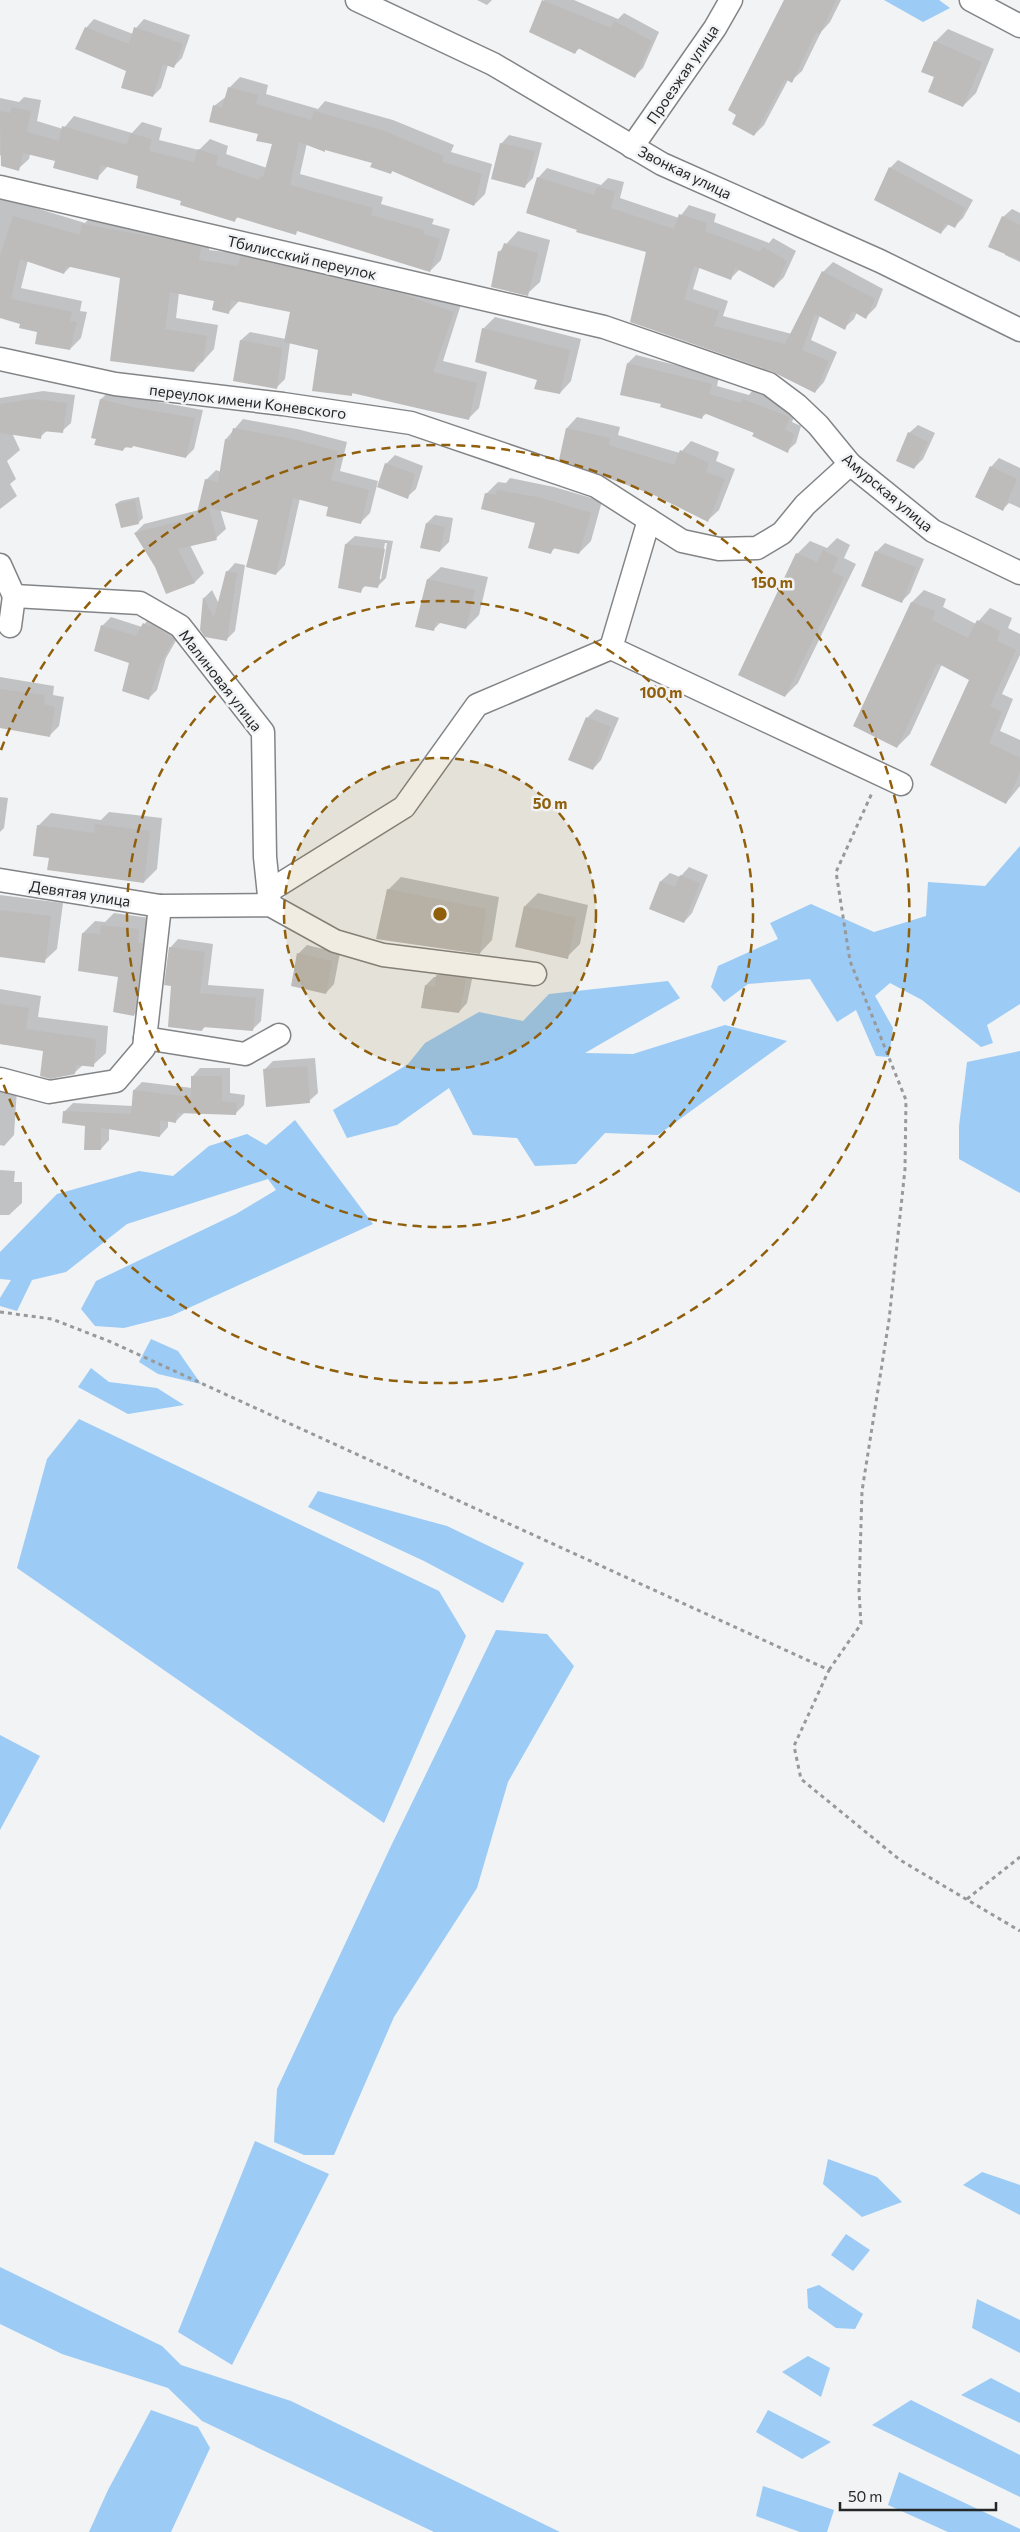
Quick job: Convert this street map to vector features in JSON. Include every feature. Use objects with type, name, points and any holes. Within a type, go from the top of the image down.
[{"type":"street","name":"Звонкая улица","points":[[357,0],[492,64],[662,164],[880,261],[1020,330]]},
{"type":"street","name":"Проезжая улица","points":[[632,147],[714,28],[731,0]]},
{"type":"street","points":[[971,0],[1020,26]]},
{"type":"street","name":"Тбилисский переулок","points":[[0,187],[604,327]]},
{"type":"street","name":"Амурская улица","points":[[604,327],[769,384],[796,404],[818,425],[850,464],[933,531],[1020,572]]},
{"type":"street","name":"переулок имени Коневского","points":[[0,359],[115,384],[283,404],[411,423],[596,486],[682,541],[719,548],[757,548],[782,532],[805,505],[850,464]]},
{"type":"street","points":[[611,648],[649,520]]},
{"type":"street","points":[[0,565],[14,596],[10,626]]},
{"type":"street","name":"Малиновая улица","points":[[14,596],[140,604],[180,626],[263,732],[265,857],[269,898]]},
{"type":"street","points":[[535,974],[383,955],[334,941],[269,898],[404,807],[477,705],[611,648],[901,784]]},
{"type":"street","name":"Девятая улица","points":[[0,880],[160,906],[269,898]]},
{"type":"street","points":[[0,1079],[49,1092],[116,1081],[144,1048],[160,906]]},
{"type":"street","points":[[144,1038],[245,1054],[279,1036]]},
{"type":"path","points":[[881,774],[836,872],[850,961],[906,1100],[905,1169],[889,1320],[862,1492],[859,1592],[861,1624],[830,1670],[794,1746],[801,1780],[900,1860],[1020,1931]]},
{"type":"path","points":[[0,1312],[52,1319],[111,1342],[830,1670]]},
{"type":"path","points":[[967,1900],[1020,1857]]},
{"type":"shaded area","points":[[884,0],[939,0],[950,8],[923,22]]},
{"type":"shaded area","points":[[1020,846],[1020,1004],[987,1025],[993,1043],[981,1047],[922,1000],[890,983],[875,996],[893,1028],[889,1057],[876,1056],[856,1010],[837,1022],[810,979],[748,984],[724,1002],[711,987],[718,966],[778,939],[770,923],[811,904],[874,932],[926,916],[928,882],[985,886]]},
{"type":"shaded area","points":[[668,981],[680,998],[585,1053],[633,1054],[725,1025],[787,1041],[658,1135],[605,1133],[576,1164],[535,1166],[517,1138],[473,1135],[449,1088],[397,1125],[347,1138],[333,1110],[408,1064],[425,1043],[479,1012],[523,1021],[549,994]]},
{"type":"shaded area","points":[[1020,1051],[1020,1193],[959,1159],[959,1126],[967,1062]]},
{"type":"shaded area","points":[[295,1120],[373,1224],[171,1316],[124,1328],[95,1326],[81,1309],[96,1281],[236,1214],[276,1190],[268,1179],[127,1224],[66,1272],[32,1280],[17,1311],[0,1306],[0,1298],[11,1280],[0,1279],[0,1252],[57,1194],[139,1171],[173,1176],[209,1146],[247,1134],[266,1145]]},
{"type":"shaded area","points":[[151,1339],[178,1351],[201,1384],[158,1374],[139,1362]]},
{"type":"shaded area","points":[[91,1368],[109,1382],[157,1388],[184,1405],[128,1414],[78,1387]]},
{"type":"shaded area","points":[[79,1419],[439,1591],[466,1636],[384,1823],[17,1568],[47,1459]]},
{"type":"shaded area","points":[[318,1491],[447,1526],[524,1563],[503,1603],[424,1561],[308,1507]]},
{"type":"shaded area","points":[[496,1630],[547,1634],[574,1666],[508,1782],[477,1888],[394,2017],[334,2155],[304,2155],[274,2142],[277,2089],[391,1846]]},
{"type":"shaded area","points":[[0,1735],[40,1756],[0,1830]]},
{"type":"shaded area","points":[[255,2141],[329,2174],[232,2365],[178,2332]]},
{"type":"shaded area","points":[[828,2159],[877,2177],[902,2202],[862,2217],[823,2184]]},
{"type":"shaded area","points":[[982,2172],[1020,2185],[1020,2215],[963,2185]]},
{"type":"shaded area","points":[[846,2234],[870,2250],[853,2271],[831,2255]]},
{"type":"shaded area","points":[[0,2267],[162,2346],[181,2365],[291,2401],[560,2532],[434,2532],[202,2421],[168,2388],[62,2354],[0,2324]]},
{"type":"shaded area","points":[[819,2285],[863,2314],[855,2329],[836,2328],[808,2308],[807,2289]]},
{"type":"shaded area","points":[[977,2299],[1020,2320],[1020,2353],[972,2328]]},
{"type":"shaded area","points":[[808,2356],[830,2368],[821,2397],[782,2372]]},
{"type":"shaded area","points":[[991,2378],[1020,2393],[1020,2423],[961,2395]]},
{"type":"shaded area","points":[[911,2400],[1020,2455],[1020,2497],[872,2425]]},
{"type":"shaded area","points":[[151,2410],[198,2427],[210,2448],[171,2532],[89,2532],[108,2490]]},
{"type":"shaded area","points":[[768,2410],[831,2442],[802,2459],[756,2432]]},
{"type":"shaded area","points":[[899,2472],[1020,2529],[1020,2532],[948,2532],[888,2505]]},
{"type":"shaded area","points":[[763,2486],[834,2510],[827,2532],[800,2532],[756,2516]]},
{"type":"building","points":[[542,0],[611,28],[614,21],[652,41],[635,78],[578,48],[575,54],[529,32]]},
{"type":"building","points":[[784,0],[836,0],[820,34],[816,32],[792,83],[785,79],[754,136],[732,124],[736,115],[728,110]]},
{"type":"building","points":[[85,27],[129,44],[134,27],[183,44],[174,68],[163,64],[153,97],[121,88],[126,71],[75,49]]},
{"type":"building","points":[[934,41],[982,62],[963,107],[928,92],[934,77],[921,72]]},
{"type":"building","points":[[228,87],[258,95],[256,104],[311,120],[314,111],[382,130],[444,156],[442,162],[482,174],[474,206],[392,171],[391,174],[370,167],[372,163],[325,150],[325,152],[299,142],[290,185],[373,208],[371,215],[424,230],[423,234],[440,239],[430,272],[297,231],[296,235],[236,217],[235,222],[180,205],[181,201],[136,188],[138,176],[101,165],[98,180],[53,168],[55,161],[23,153],[19,171],[1,166],[0,111],[10,113],[12,107],[31,111],[27,132],[59,141],[62,126],[127,145],[130,133],[152,139],[149,151],[194,162],[198,149],[218,156],[216,165],[259,180],[260,176],[263,177],[272,144],[256,141],[258,134],[209,122],[213,105],[222,108]]},
{"type":"building","points":[[500,143],[535,151],[525,188],[491,179]]},
{"type":"building","points":[[889,167],[965,208],[955,228],[945,223],[941,234],[874,200]]},
{"type":"building","points":[[537,177],[594,195],[597,187],[615,191],[611,208],[674,229],[679,214],[707,223],[705,231],[760,252],[763,247],[787,261],[774,288],[735,268],[731,280],[694,266],[684,299],[719,311],[714,326],[785,344],[822,271],[875,299],[866,319],[852,311],[845,330],[815,314],[802,350],[829,361],[815,393],[773,372],[630,322],[646,252],[576,232],[577,230],[526,213]]},
{"type":"building","points":[[13,216],[80,235],[82,224],[177,241],[201,247],[199,260],[238,266],[241,256],[402,294],[454,312],[433,372],[477,383],[469,420],[352,393],[352,396],[312,391],[318,350],[284,342],[290,312],[231,300],[229,314],[212,310],[214,301],[170,292],[165,329],[207,336],[203,362],[197,362],[194,372],[110,361],[120,278],[66,266],[64,274],[20,259],[11,299],[72,312],[70,321],[77,322],[70,350],[35,344],[37,332],[19,328],[20,324],[0,318],[0,256]]},
{"type":"building","points":[[1002,216],[1020,225],[1020,260],[988,247]]},
{"type":"building","points":[[504,243],[538,253],[528,296],[491,287],[498,251],[501,252]]},
{"type":"building","points":[[482,328],[570,350],[560,394],[534,389],[537,380],[475,362]]},
{"type":"building","points":[[240,340],[282,348],[277,389],[233,381]]},
{"type":"building","points":[[627,363],[712,384],[709,394],[741,403],[742,399],[790,417],[785,430],[794,434],[788,453],[752,436],[754,433],[704,413],[702,419],[660,407],[661,404],[620,395]]},
{"type":"building","points":[[33,399],[67,403],[63,433],[42,431],[41,439],[0,433],[0,404]]},
{"type":"building","points":[[100,399],[132,407],[195,418],[186,458],[133,446],[132,448],[124,447],[123,451],[94,445],[96,439],[91,438]]},
{"type":"building","points":[[233,428],[287,438],[338,451],[331,480],[369,490],[361,524],[326,516],[328,507],[293,498],[276,575],[246,567],[258,520],[209,508],[217,540],[178,549],[195,583],[166,594],[155,567],[134,533],[196,517],[205,479],[218,482],[225,439],[230,440]]},
{"type":"building","points":[[566,428],[610,438],[609,445],[674,465],[680,450],[709,463],[706,472],[725,479],[708,522],[654,495],[559,460]]},
{"type":"building","points":[[908,432],[928,442],[914,469],[896,461]]},
{"type":"building","points":[[385,463],[415,474],[408,499],[377,487]]},
{"type":"building","points":[[990,466],[1017,479],[1003,511],[975,497]]},
{"type":"building","points":[[497,490],[542,498],[591,513],[579,554],[553,548],[551,554],[528,548],[535,523],[481,509],[485,493],[496,495]]},
{"type":"building","points":[[135,500],[139,524],[121,528],[115,504]]},
{"type":"building","points":[[426,523],[445,527],[440,552],[420,548]]},
{"type":"building","points":[[345,544],[385,549],[378,588],[363,586],[361,593],[338,588]]},
{"type":"building","points":[[823,550],[838,558],[832,572],[844,577],[785,697],[738,675],[796,553],[817,562]]},
{"type":"building","points":[[875,551],[916,567],[902,603],[861,586]]},
{"type":"building","points":[[226,571],[237,573],[227,641],[205,637],[200,630],[203,597],[214,618]]},
{"type":"building","points":[[427,579],[475,590],[466,629],[436,622],[434,631],[415,627]]},
{"type":"building","points":[[911,602],[935,611],[932,620],[968,638],[977,620],[1000,631],[997,641],[1016,650],[990,706],[1002,712],[989,743],[1020,758],[1020,772],[1006,804],[930,765],[969,680],[937,663],[897,748],[853,726]]},
{"type":"building","points":[[143,623],[151,627],[152,625],[174,639],[158,668],[149,700],[122,691],[129,663],[94,651],[101,625],[136,636]]},
{"type":"building","points":[[0,689],[45,695],[44,704],[55,707],[50,737],[0,728]]},
{"type":"building","points":[[586,717],[611,727],[593,770],[568,760]]},
{"type":"building","points":[[95,824],[150,831],[144,883],[47,870],[49,858],[33,856],[37,825],[94,833]]},
{"type":"building","points":[[680,875],[700,883],[684,923],[649,909],[660,881],[675,887]]},
{"type":"building","points":[[387,889],[486,909],[480,954],[376,939]]},
{"type":"building","points":[[524,906],[576,918],[568,959],[515,947]]},
{"type":"building","points":[[0,910],[51,916],[45,963],[0,957]]},
{"type":"building","points":[[101,925],[139,929],[138,943],[143,943],[134,1016],[113,1012],[118,977],[78,971],[82,933],[100,934]]},
{"type":"building","points":[[169,947],[205,952],[200,993],[256,998],[253,1031],[203,1027],[202,1031],[168,1027],[171,986],[164,985]]},
{"type":"building","points":[[297,953],[332,961],[326,994],[291,986]]},
{"type":"building","points":[[436,975],[466,979],[459,1013],[421,1008],[425,985],[435,987]]},
{"type":"building","points":[[0,1004],[29,1008],[26,1029],[96,1039],[94,1067],[76,1065],[75,1074],[50,1079],[40,1076],[43,1051],[0,1044]]},
{"type":"building","points":[[307,1066],[310,1103],[266,1107],[263,1069]]},
{"type":"building","points":[[191,1076],[222,1076],[222,1101],[237,1103],[236,1115],[177,1113],[176,1123],[160,1120],[160,1137],[101,1128],[101,1150],[84,1150],[85,1126],[62,1123],[63,1111],[131,1114],[133,1090],[191,1097]]}]
